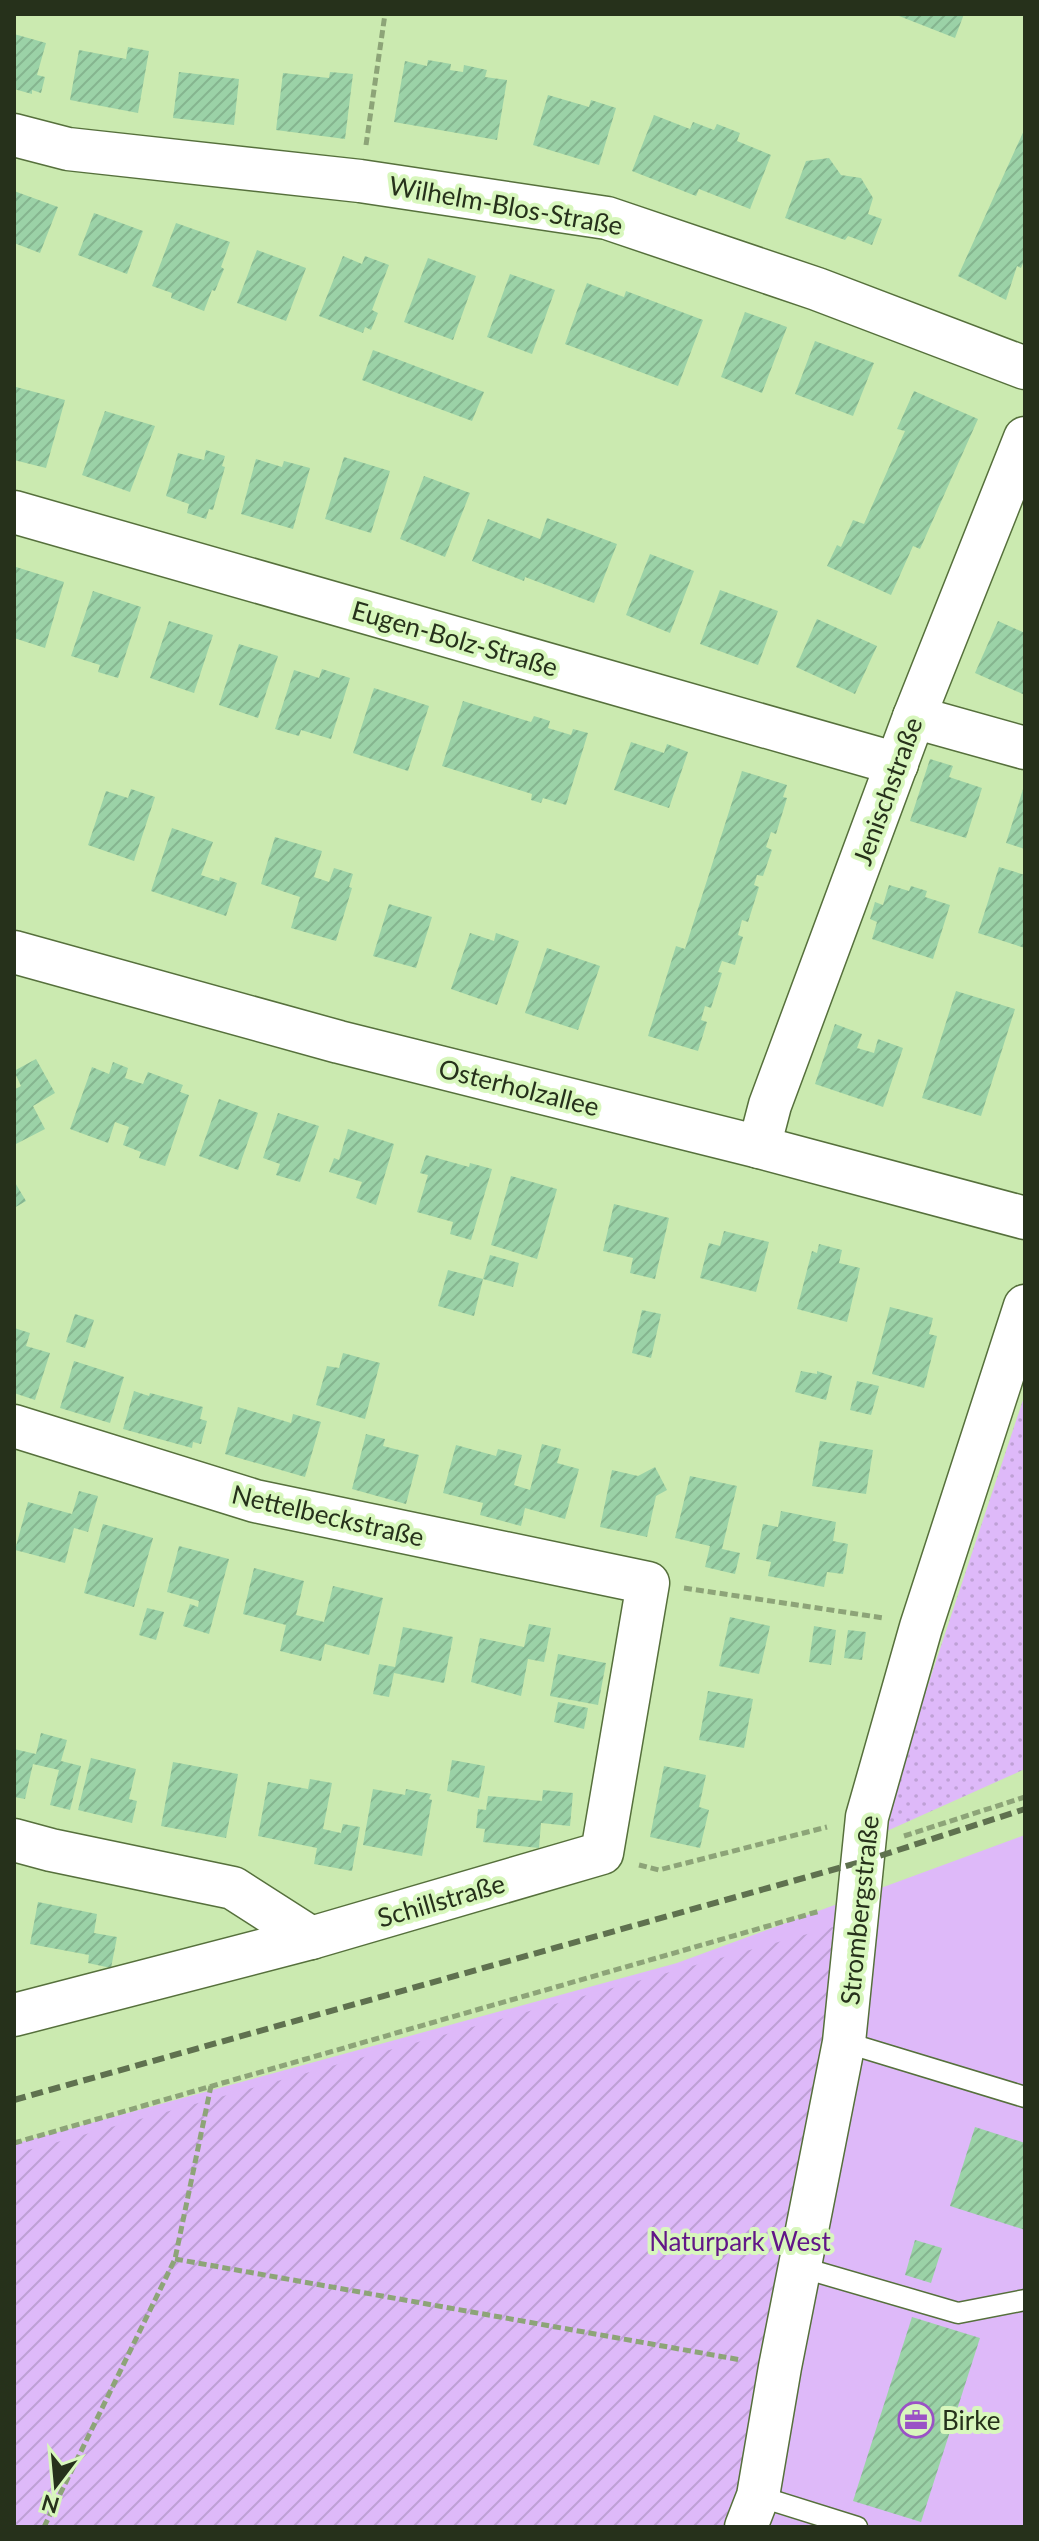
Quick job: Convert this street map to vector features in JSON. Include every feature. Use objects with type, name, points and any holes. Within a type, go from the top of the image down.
[{"type":"street","name":"Wilhelm-Blos-Straße","points":[[14,135],[68,149],[360,181],[607,218],[817,289],[1025,368]]},
{"type":"street","name":"Jenischstraße","points":[[759,1147],[770,1105],[914,717],[1025,438]]},
{"type":"street","name":"Eugen-Bolz-Straße","points":[[14,512],[897,764]]},
{"type":"street","points":[[914,717],[1025,748]]},
{"type":"street","name":"Osterholzallee","points":[[14,952],[339,1042],[759,1147],[1025,1218]]},
{"type":"street","name":"Strombergstraße","points":[[752,2511],[844,2042],[866,1832],[921,1627],[1025,1306]]},
{"type":"street","name":"Nettelbeckstraße","points":[[14,1426],[255,1501],[648,1583]]},
{"type":"street","points":[[602,1853],[648,1583]]},
{"type":"street","points":[[14,1840],[233,1888],[311,1938]]},
{"type":"street","name":"Schillstraße","points":[[14,2015],[311,1938],[602,1853]]},
{"type":"lane","points":[[844,2042],[1025,2097]]},
{"type":"lane","points":[[800,2267],[958,2313],[1025,2300]]},
{"type":"lane","points":[[752,2511],[857,2527]]},
{"type":"path","points":[[360,181],[385,14]]},
{"type":"path","points":[[648,1583],[879,1617],[921,1627]]},
{"type":"path","points":[[602,1853],[659,1870],[866,1832],[1025,1797]]},
{"type":"path","points":[[14,2143],[859,1900]]},
{"type":"path","points":[[44,2527],[175,2259],[211,2086]]},
{"type":"path","points":[[175,2259],[780,2367]]},
{"type":"green space","points":[[1025,1394],[1025,1769],[878,1835]]},
{"type":"green space","name":"Naturpark West","points":[[1025,1835],[1025,2527],[14,2527],[14,2144],[677,1963]]},
{"type":"green space","name":"Naturpark West","points":[[858,1920],[746,2527],[14,2527],[14,2154]]},
{"type":"building","points":[[894,14],[964,14],[955,38]]},
{"type":"building","points":[[14,34],[46,43],[37,75],[45,77],[41,93],[14,89]]},
{"type":"building","points":[[128,47],[149,51],[138,113],[70,100],[79,50],[126,59]]},
{"type":"building","points":[[428,60],[451,64],[450,70],[463,72],[464,65],[487,70],[485,77],[507,80],[497,140],[394,122],[405,61],[427,66]]},
{"type":"building","points":[[179,72],[239,79],[234,125],[173,118]]},
{"type":"building","points":[[330,72],[353,74],[345,139],[276,130],[283,73],[329,78]]},
{"type":"building","points":[[548,95],[589,107],[591,100],[616,108],[599,165],[533,145]]},
{"type":"building","points":[[654,115],[690,129],[693,122],[714,130],[717,124],[740,133],[737,141],[771,155],[750,209],[699,189],[696,196],[632,171]]},
{"type":"building","points":[[1025,128],[1025,259],[1021,268],[1017,266],[1006,300],[958,276]]},
{"type":"building","points":[[829,158],[841,175],[861,178],[873,198],[868,214],[882,219],[872,245],[848,236],[845,240],[785,218],[806,161]]},
{"type":"building","points":[[14,191],[58,207],[40,253],[14,243]]},
{"type":"building","points":[[94,213],[143,231],[127,274],[78,255]]},
{"type":"building","points":[[176,223],[230,242],[221,267],[224,269],[204,311],[171,298],[172,293],[152,286]]},
{"type":"building","points":[[257,250],[306,268],[286,321],[237,303]]},
{"type":"building","points":[[343,256],[362,264],[365,256],[389,265],[372,310],[378,313],[371,330],[365,327],[363,333],[319,316]]},
{"type":"building","points":[[428,258],[476,276],[453,340],[404,322]]},
{"type":"building","points":[[510,274],[555,290],[532,354],[487,337]]},
{"type":"building","points":[[587,283],[624,297],[626,291],[703,320],[678,386],[565,344]]},
{"type":"building","points":[[745,312],[787,327],[762,393],[721,377]]},
{"type":"building","points":[[815,341],[874,363],[853,416],[795,394]]},
{"type":"building","points":[[373,350],[484,392],[472,421],[362,380]]},
{"type":"building","points":[[16,387],[65,400],[46,468],[14,460]]},
{"type":"building","points":[[914,391],[978,419],[920,549],[913,546],[891,595],[827,566],[837,545],[841,547],[853,520],[864,524],[905,431],[897,429]]},
{"type":"building","points":[[105,411],[155,426],[130,492],[82,475]]},
{"type":"building","points":[[206,450],[225,456],[222,466],[225,467],[213,510],[209,509],[206,519],[187,513],[189,504],[166,496],[178,453],[204,460]]},
{"type":"building","points":[[344,457],[390,471],[371,533],[325,519]]},
{"type":"building","points":[[256,459],[282,467],[284,461],[310,468],[293,529],[241,514]]},
{"type":"building","points":[[424,476],[470,493],[445,557],[400,539]]},
{"type":"building","points":[[547,518],[617,544],[594,603],[472,561],[488,519],[540,539]]},
{"type":"building","points":[[650,554],[694,571],[670,633],[626,615]]},
{"type":"building","points":[[16,567],[64,582],[45,648],[14,638]]},
{"type":"building","points":[[720,590],[778,611],[758,665],[700,644]]},
{"type":"building","points":[[93,591],[141,607],[118,678],[98,672],[100,665],[71,656]]},
{"type":"building","points":[[817,619],[877,646],[855,694],[796,667]]},
{"type":"building","points":[[169,621],[213,635],[194,693],[150,678]]},
{"type":"building","points":[[998,621],[1025,633],[1025,695],[975,673]]},
{"type":"building","points":[[239,644],[278,656],[258,718],[219,705]]},
{"type":"building","points":[[322,669],[350,678],[331,739],[301,730],[299,736],[275,729],[294,670],[319,678]]},
{"type":"building","points":[[374,688],[429,706],[408,771],[353,753]]},
{"type":"building","points":[[463,701],[531,722],[534,716],[550,721],[548,728],[571,735],[573,729],[588,733],[566,805],[543,798],[541,803],[531,800],[532,794],[442,766]]},
{"type":"building","points":[[631,742],[664,753],[667,744],[688,752],[669,808],[614,790]]},
{"type":"building","points":[[930,759],[953,766],[949,777],[982,788],[966,838],[910,821]]},
{"type":"building","points":[[742,771],[787,785],[783,797],[787,798],[776,834],[771,832],[766,847],[772,850],[763,876],[757,875],[754,885],[759,887],[748,922],[742,920],[738,935],[743,937],[735,965],[722,961],[718,972],[722,973],[711,1008],[705,1006],[701,1020],[707,1022],[698,1051],[648,1036],[676,946],[685,949]]},
{"type":"building","points":[[1025,786],[1025,849],[1006,843]]},
{"type":"building","points":[[131,789],[155,797],[134,861],[88,845],[106,791],[128,798]]},
{"type":"building","points":[[172,828],[213,842],[201,875],[237,883],[226,916],[151,891]]},
{"type":"building","points":[[275,837],[322,851],[314,877],[329,882],[334,868],[353,874],[349,887],[352,888],[336,941],[291,928],[300,897],[261,884]]},
{"type":"building","points":[[999,867],[1025,875],[1025,948],[978,933]]},
{"type":"building","points":[[889,885],[909,891],[911,886],[927,891],[925,897],[950,905],[933,959],[872,939],[877,922],[870,919],[875,902],[883,905]]},
{"type":"building","points":[[389,904],[432,917],[416,968],[373,956]]},
{"type":"building","points":[[470,933],[494,941],[496,933],[519,941],[497,1005],[451,989]]},
{"type":"building","points":[[547,948],[600,966],[578,1030],[525,1013]]},
{"type":"building","points":[[956,991],[1015,1009],[981,1116],[922,1098]]},
{"type":"building","points":[[835,1024],[862,1034],[857,1048],[874,1053],[878,1039],[903,1048],[883,1107],[815,1084]]},
{"type":"building","points":[[36,1059],[55,1093],[33,1106],[45,1129],[14,1145],[14,1090],[21,1086],[14,1071]]},
{"type":"building","points":[[113,1062],[128,1068],[125,1078],[143,1084],[148,1072],[183,1085],[180,1092],[189,1095],[165,1166],[139,1158],[141,1152],[123,1145],[129,1127],[115,1122],[108,1143],[70,1129],[92,1067],[109,1074]]},
{"type":"building","points":[[219,1099],[258,1113],[238,1170],[199,1156]]},
{"type":"building","points":[[278,1113],[319,1126],[300,1182],[276,1175],[280,1164],[263,1158]]},
{"type":"building","points":[[348,1129],[394,1144],[376,1205],[356,1198],[362,1182],[329,1172],[334,1158],[339,1160]]},
{"type":"building","points":[[426,1155],[469,1167],[470,1163],[492,1169],[471,1240],[450,1234],[453,1222],[417,1212],[428,1175],[420,1173]]},
{"type":"building","points":[[511,1176],[557,1189],[537,1259],[491,1245]]},
{"type":"building","points":[[14,1181],[26,1201],[14,1208]]},
{"type":"building","points":[[614,1204],[669,1218],[655,1279],[630,1273],[633,1258],[603,1251]]},
{"type":"building","points":[[724,1231],[769,1242],[756,1292],[700,1278],[709,1243],[720,1246]]},
{"type":"building","points":[[819,1244],[842,1250],[839,1263],[860,1268],[847,1322],[797,1309],[812,1251],[817,1253]]},
{"type":"building","points":[[490,1255],[519,1263],[513,1287],[483,1279]]},
{"type":"building","points":[[448,1270],[483,1279],[474,1316],[438,1306]]},
{"type":"building","points":[[890,1307],[933,1318],[929,1334],[937,1336],[924,1388],[872,1374]]},
{"type":"building","points":[[642,1310],[661,1314],[651,1358],[632,1353]]},
{"type":"building","points":[[75,1314],[94,1320],[85,1348],[66,1342]]},
{"type":"building","points":[[14,1328],[30,1333],[26,1346],[50,1353],[35,1400],[14,1393]]},
{"type":"building","points":[[343,1353],[380,1363],[365,1419],[316,1405],[327,1366],[339,1368]]},
{"type":"building","points":[[74,1361],[124,1377],[110,1423],[60,1408]]},
{"type":"building","points":[[801,1371],[817,1374],[817,1371],[832,1376],[826,1400],[795,1392]]},
{"type":"building","points":[[857,1381],[879,1386],[871,1415],[850,1410]]},
{"type":"building","points":[[134,1391],[203,1407],[200,1419],[207,1421],[201,1444],[193,1442],[192,1448],[123,1429]]},
{"type":"building","points":[[238,1407],[291,1423],[293,1414],[321,1422],[305,1477],[225,1454]]},
{"type":"building","points":[[366,1434],[385,1439],[383,1446],[419,1455],[406,1504],[352,1489]]},
{"type":"building","points":[[820,1441],[873,1450],[866,1494],[812,1486]]},
{"type":"building","points":[[542,1444],[561,1449],[557,1463],[579,1469],[565,1519],[525,1508],[521,1526],[480,1515],[483,1503],[443,1493],[456,1445],[496,1456],[498,1449],[522,1455],[514,1485],[530,1490]]},
{"type":"building","points":[[655,1467],[667,1490],[656,1496],[647,1537],[600,1527],[612,1470],[638,1476]]},
{"type":"building","points":[[690,1476],[737,1486],[722,1549],[740,1553],[735,1574],[705,1567],[710,1546],[675,1538]]},
{"type":"building","points":[[79,1491],[98,1496],[88,1532],[74,1528],[65,1563],[15,1550],[28,1502],[72,1514]]},
{"type":"building","points":[[781,1511],[836,1522],[833,1541],[848,1544],[843,1574],[827,1572],[824,1587],[768,1576],[771,1562],[756,1559],[763,1524],[778,1527]]},
{"type":"building","points":[[103,1524],[153,1538],[134,1607],[84,1593]]},
{"type":"building","points":[[179,1546],[229,1559],[209,1634],[183,1626],[190,1604],[198,1607],[199,1601],[167,1592]]},
{"type":"building","points":[[254,1568],[304,1581],[296,1615],[324,1622],[333,1586],[383,1598],[369,1655],[325,1644],[321,1661],[280,1651],[286,1625],[243,1614]]},
{"type":"building","points":[[147,1608],[164,1612],[156,1640],[139,1635]]},
{"type":"building","points":[[730,1617],[770,1626],[759,1674],[719,1666]]},
{"type":"building","points":[[529,1624],[551,1628],[544,1662],[528,1659],[521,1696],[471,1682],[480,1638],[524,1647]]},
{"type":"building","points":[[814,1626],[836,1630],[831,1665],[809,1662]]},
{"type":"building","points":[[403,1627],[453,1637],[444,1683],[394,1673],[389,1697],[373,1694],[379,1664],[395,1667]]},
{"type":"building","points":[[848,1630],[866,1632],[862,1660],[844,1658]]},
{"type":"building","points":[[558,1654],[606,1663],[598,1705],[550,1696]]},
{"type":"building","points":[[708,1691],[753,1699],[744,1748],[699,1740]]},
{"type":"building","points":[[558,1702],[588,1708],[584,1729],[554,1722]]},
{"type":"building","points":[[41,1733],[67,1740],[61,1761],[81,1766],[70,1810],[50,1805],[59,1770],[33,1764],[25,1799],[14,1797],[14,1749],[36,1754]]},
{"type":"building","points":[[91,1758],[136,1769],[129,1799],[137,1801],[132,1823],[78,1810]]},
{"type":"building","points":[[452,1760],[485,1766],[479,1798],[447,1791]]},
{"type":"building","points":[[173,1762],[238,1774],[226,1838],[161,1826]]},
{"type":"building","points":[[664,1766],[706,1775],[699,1807],[709,1810],[700,1848],[650,1837]]},
{"type":"building","points":[[310,1779],[332,1783],[323,1829],[341,1833],[343,1824],[360,1827],[352,1871],[314,1864],[317,1848],[258,1836],[268,1782],[308,1789]]},
{"type":"building","points":[[373,1789],[405,1795],[406,1789],[431,1794],[422,1856],[363,1845]]},
{"type":"building","points":[[543,1790],[573,1793],[570,1826],[541,1823],[539,1848],[483,1842],[485,1829],[476,1828],[478,1809],[486,1810],[488,1796],[542,1801]]},
{"type":"building","points":[[38,1902],[97,1914],[94,1933],[117,1937],[111,1968],[88,1963],[89,1955],[30,1944]]},
{"type":"building","points":[[975,2127],[1025,2143],[1025,2230],[950,2206]]},
{"type":"building","points":[[915,2240],[942,2248],[931,2283],[905,2275]]},
{"type":"building","name":"Birke","points":[[912,2317],[980,2338],[921,2522],[853,2501]]},
{"type":"railway","points":[[14,2100],[864,1861],[1025,1809]]},
{"type":"place","name":"Birke","points":[[916,2420]]}]
